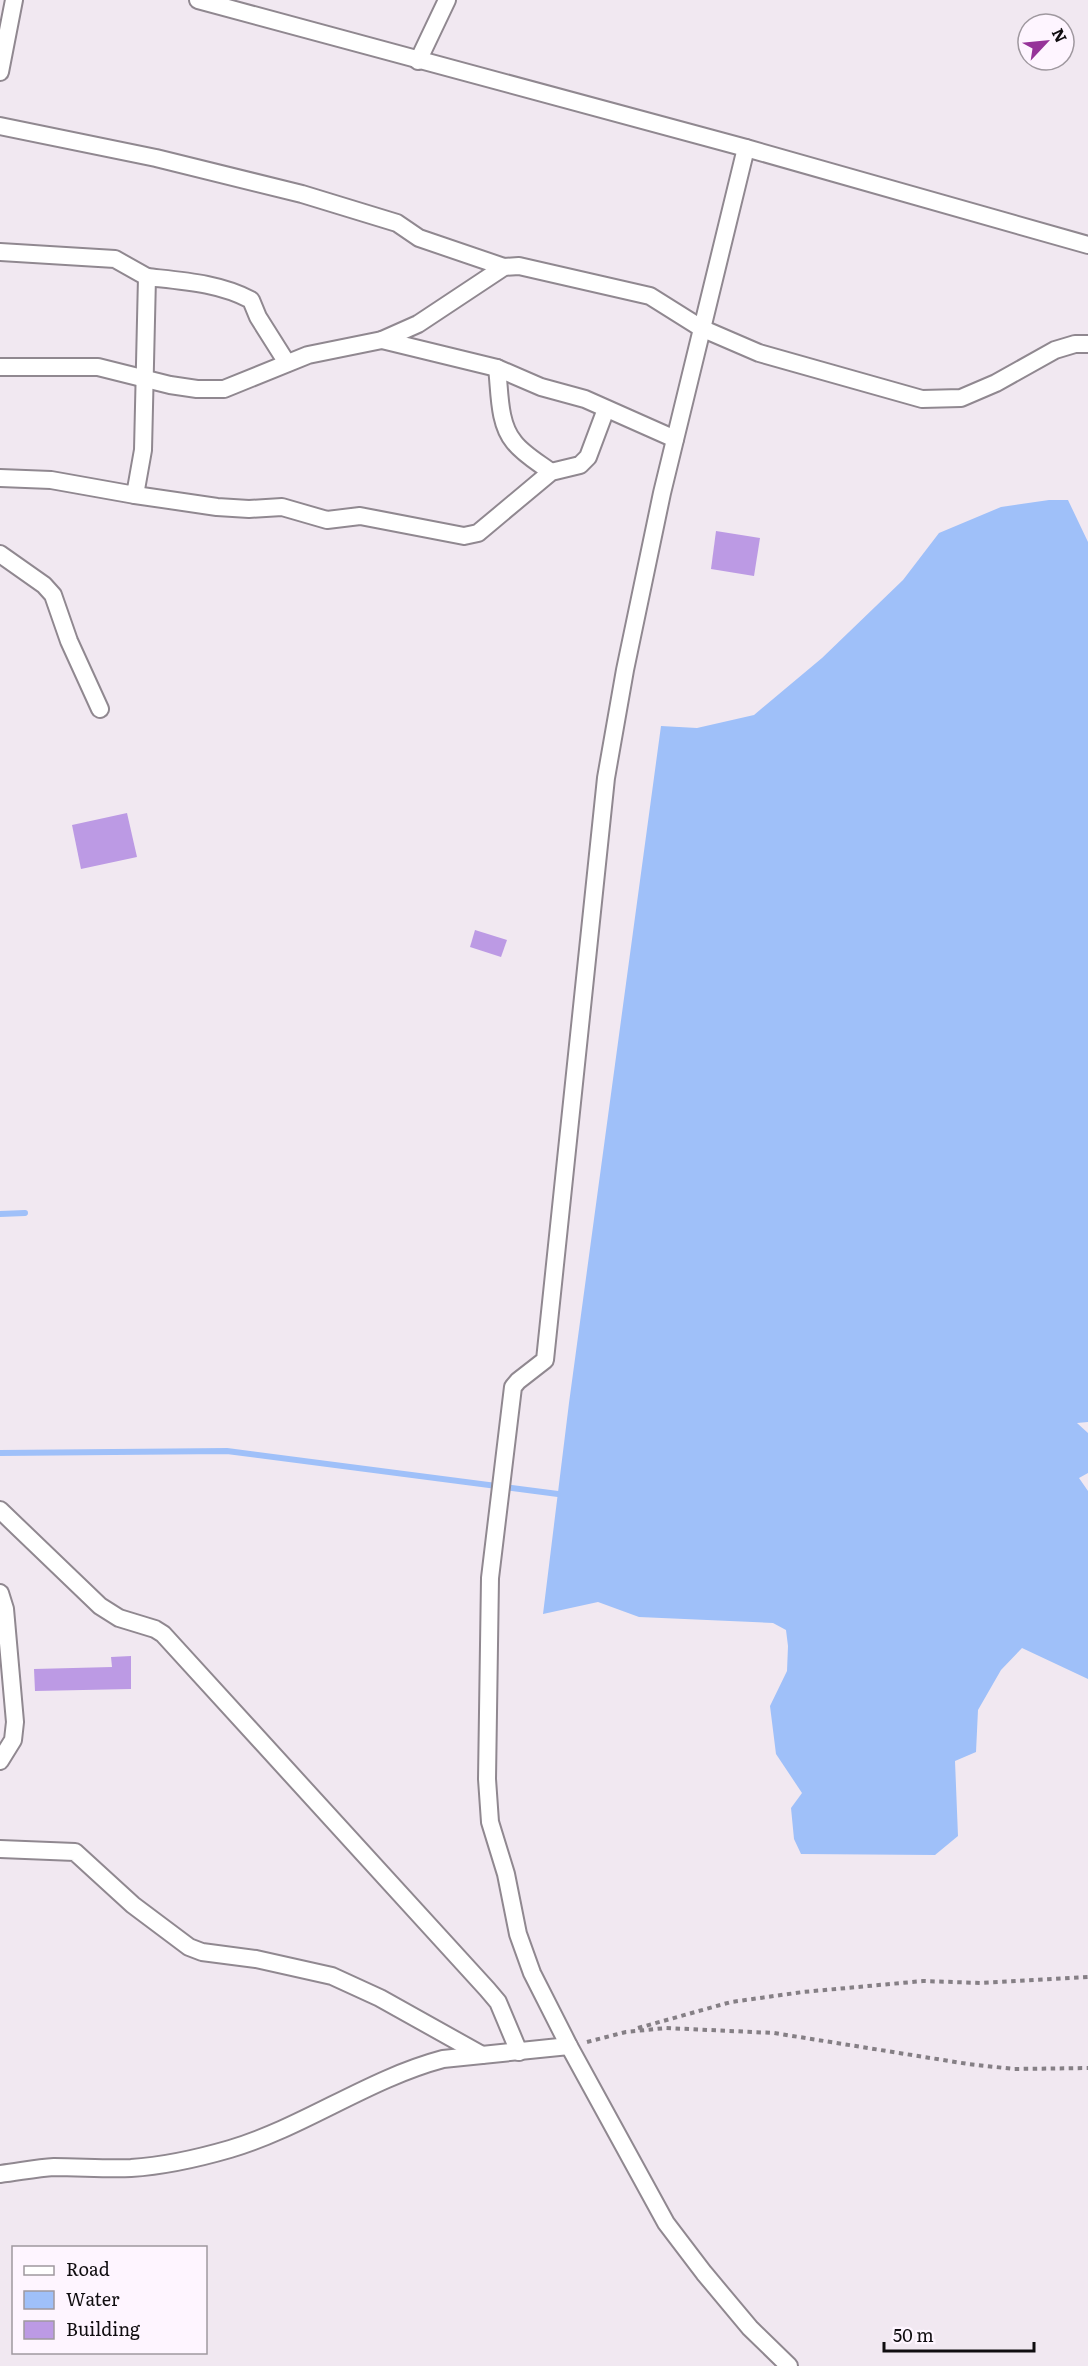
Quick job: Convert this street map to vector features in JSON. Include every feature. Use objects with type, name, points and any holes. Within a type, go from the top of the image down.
[{"type":"street","points":[[0,72],[14,0]]},
{"type":"street","points":[[198,0],[746,148],[1088,245]]},
{"type":"street","points":[[418,61],[447,0]]},
{"type":"street","points":[[0,126],[156,158],[302,194],[397,223],[419,238],[504,267],[519,266],[556,273],[650,296],[701,328],[759,353],[922,399],[961,398],[996,383],[1055,350],[1075,344],[1088,344]]},
{"type":"street","points":[[746,148],[675,439],[625,670],[606,778],[545,1360],[513,1387],[490,1578],[487,1779],[490,1821],[506,1874],[522,1946],[532,1973],[569,2046],[626,2146],[666,2223],[742,2319],[789,2366]]},
{"type":"street","points":[[0,252],[115,259],[147,277],[198,282],[234,291],[251,300],[258,317],[287,363]]},
{"type":"street","points":[[0,367],[98,367],[197,389],[224,389],[309,355],[382,340],[418,324],[504,267]]},
{"type":"street","points":[[135,495],[143,450],[147,277]]},
{"type":"street","points":[[382,340],[497,368],[541,387],[585,399],[675,439]]},
{"type":"street","points":[[497,368],[506,427],[514,442],[551,472]]},
{"type":"street","points":[[0,478],[51,480],[217,507],[282,507],[327,520],[360,516],[464,536],[478,533],[551,472],[580,465],[588,457],[606,409]]},
{"type":"street","points":[[0,554],[44,585],[53,595],[69,641],[100,709]]},
{"type":"street","points":[[0,1510],[100,1606],[119,1618],[155,1629],[163,1634],[487,1989],[498,2002],[519,2052]]},
{"type":"street","points":[[0,1593],[5,1609],[15,1722],[13,1740],[0,1761]]},
{"type":"street","points":[[0,1849],[75,1852],[140,1910],[189,1947],[202,1952],[256,1959],[332,1976],[380,1998],[482,2055]]},
{"type":"street","points":[[0,2174],[54,2168],[150,2166],[229,2149],[274,2133],[422,2066],[443,2059],[569,2046]]},
{"type":"path","points":[[569,2046],[730,2002],[803,1992],[923,1981],[981,1983],[1088,1977]]},
{"type":"path","points":[[626,2032],[666,2028],[774,2033],[968,2064],[1014,2069],[1088,2068]]},
{"type":"water","points":[[1049,500],[1068,500],[1088,542],[1088,1422],[1077,1423],[1088,1433],[1088,1473],[1079,1478],[1088,1491],[1088,1679],[1022,1648],[1001,1670],[978,1710],[976,1752],[955,1761],[958,1836],[935,1855],[801,1854],[794,1839],[791,1808],[802,1793],[776,1754],[770,1706],[787,1671],[786,1630],[773,1623],[639,1617],[598,1602],[543,1614],[569,1403],[661,726],[697,728],[754,715],[822,658],[903,580],[939,533],[1001,507]]},
{"type":"building","points":[[716,531],[760,538],[754,576],[711,569]]},
{"type":"building","points":[[127,813],[137,857],[81,869],[72,825]]},
{"type":"building","points":[[475,930],[507,940],[501,957],[470,947]]},
{"type":"building","points":[[131,1656],[131,1689],[35,1691],[34,1669],[112,1667],[111,1657]]},
{"type":"waterway","points":[[0,1214],[25,1213]]},
{"type":"waterway","points":[[0,1453],[227,1451],[558,1494]]}]
